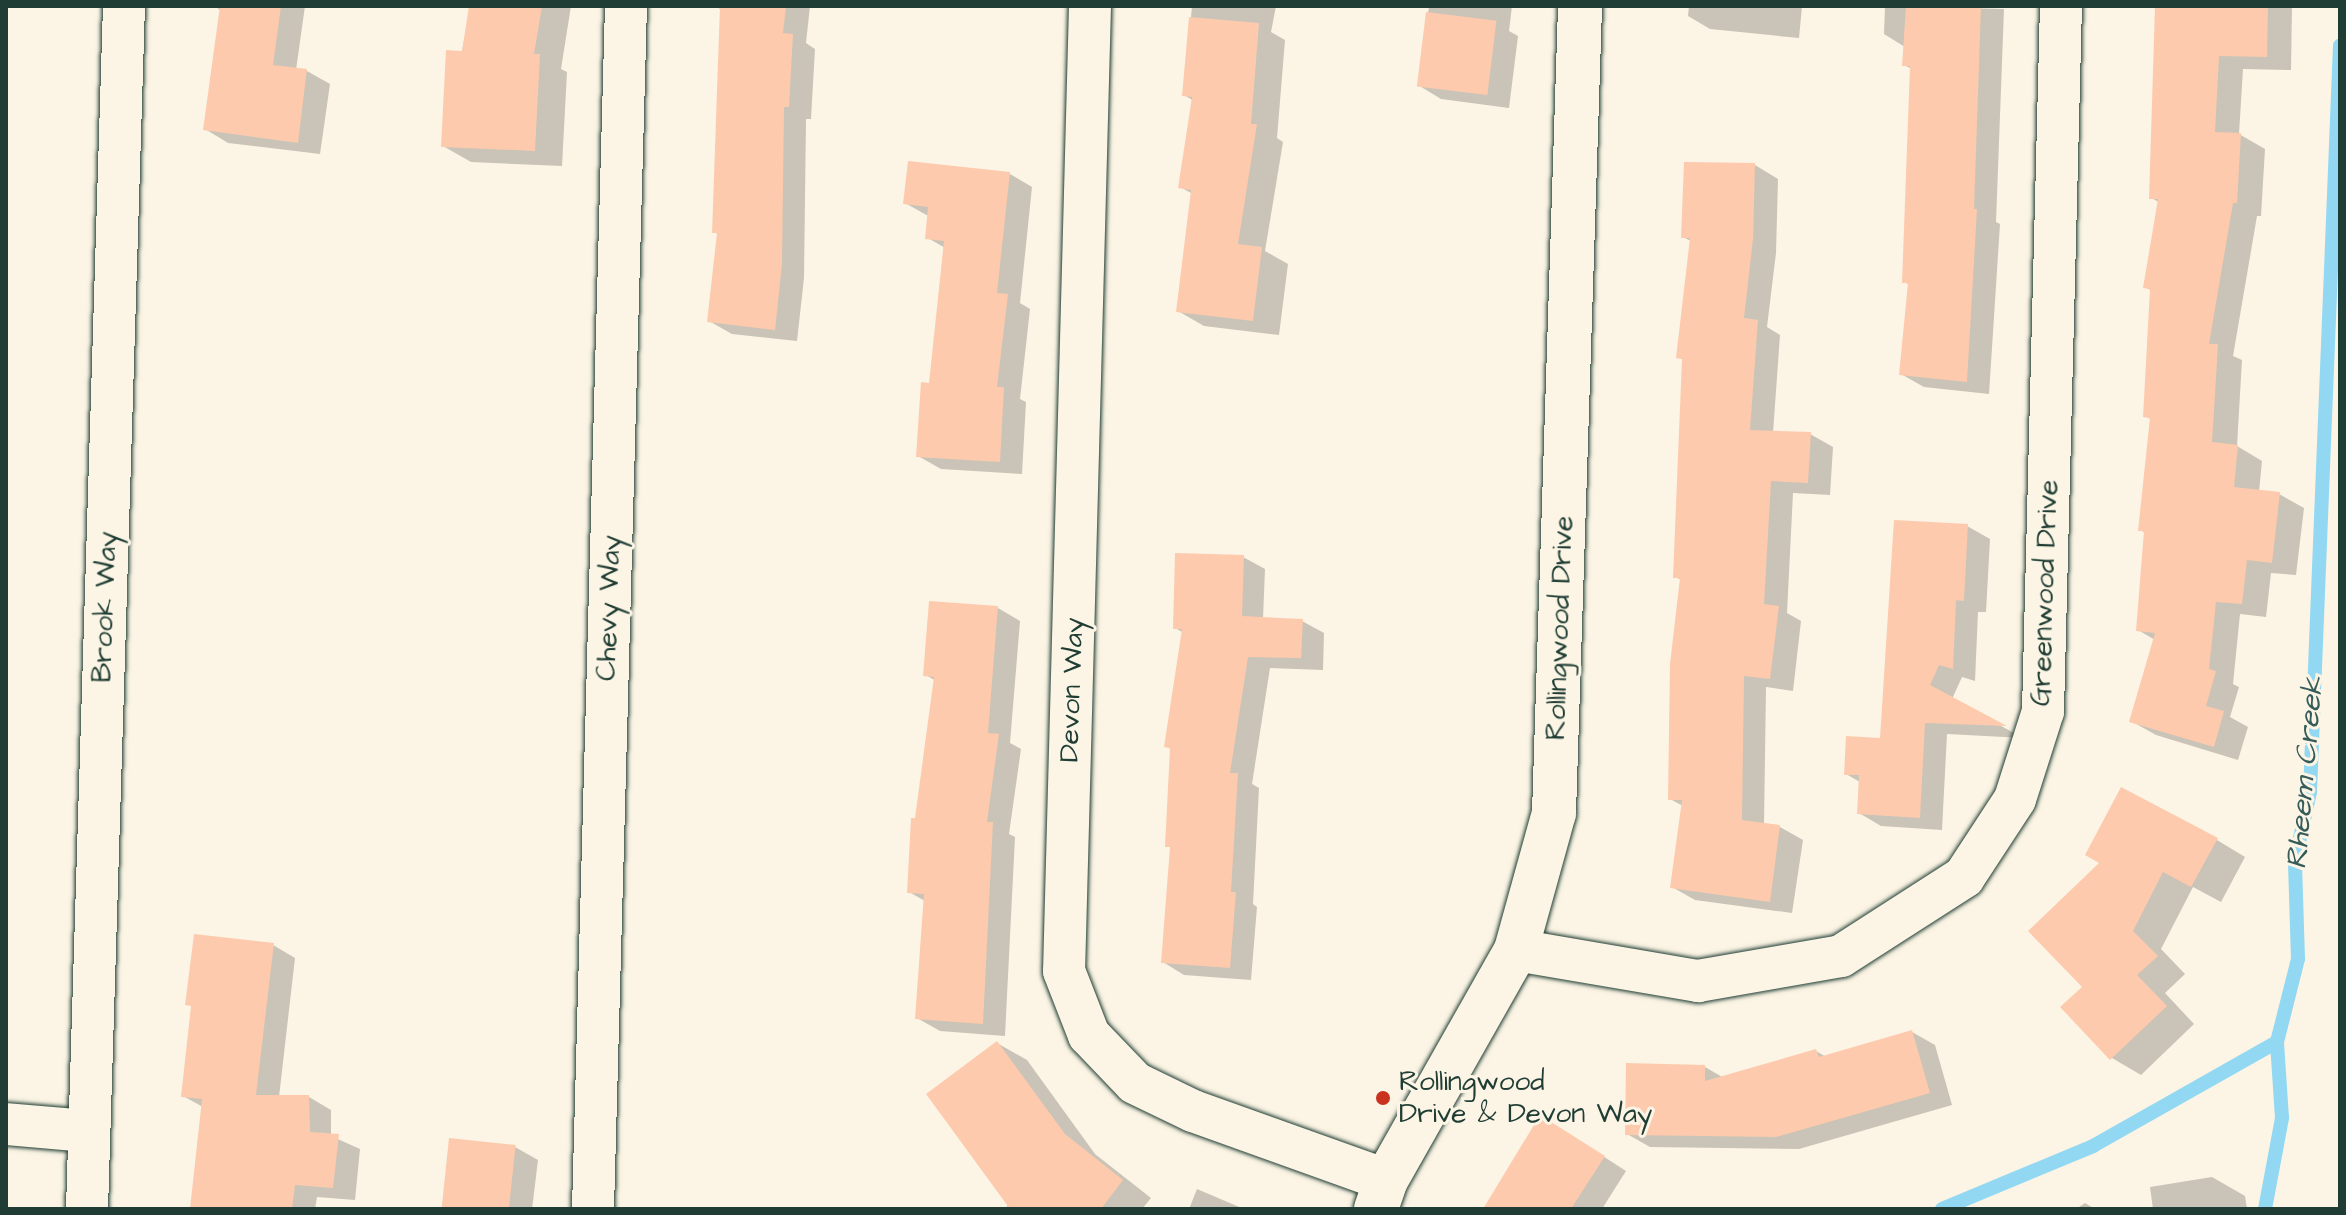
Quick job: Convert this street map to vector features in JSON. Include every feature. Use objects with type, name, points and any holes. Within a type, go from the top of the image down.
[{"type":"street","name":"Brook Way","points":[[87,1209],[124,6]]},
{"type":"street","name":"Chevy Way","points":[[593,1209],[626,6]]},
{"type":"street","name":"Devon Way","points":[[1090,6],[1064,971],[1089,1035],[1135,1083],[1381,1194]]},
{"type":"street","name":"Rollingwood Drive","points":[[1381,1194],[1516,950],[1554,813],[1580,6]]},
{"type":"street","name":"Greenwood Drive","points":[[1516,950],[1698,981],[1841,956],[1964,877],[2015,799],[2043,711],[2061,6]]},
{"type":"street","points":[[6,1124],[87,1131]]},
{"type":"building","points":[[220,6],[281,6],[273,65],[307,69],[298,143],[203,130]]},
{"type":"building","points":[[469,6],[542,6],[534,54],[540,54],[535,151],[441,147],[446,50],[462,51]]},
{"type":"building","points":[[720,6],[786,6],[783,33],[793,34],[789,107],[784,107],[782,264],[775,330],[707,322],[717,233],[712,233]]},
{"type":"building","points":[[1906,6],[1981,6],[1974,209],[1977,209],[1967,382],[1899,375],[1908,283],[1902,283],[1910,66],[1902,66]]},
{"type":"building","points":[[2155,6],[2268,6],[2267,57],[2219,56],[2215,132],[2241,133],[2237,203],[2233,203],[2209,344],[2218,344],[2212,442],[2238,445],[2234,487],[2280,492],[2272,563],[2247,560],[2242,604],[2216,602],[2209,669],[2216,671],[2206,706],[2224,711],[2214,747],[2129,722],[2155,633],[2136,631],[2144,531],[2138,531],[2150,418],[2143,417],[2150,289],[2143,288],[2158,199],[2149,199]]},
{"type":"building","points":[[1426,12],[1496,21],[1487,95],[1417,86]]},
{"type":"building","points":[[1189,17],[1259,23],[1251,124],[1257,124],[1238,244],[1262,247],[1253,321],[1176,312],[1191,190],[1178,188],[1192,97],[1182,96]]},
{"type":"building","points":[[908,161],[1010,172],[997,293],[1008,294],[997,387],[1004,387],[1000,462],[916,457],[921,382],[929,383],[944,241],[925,239],[928,207],[903,204]]},
{"type":"building","points":[[1684,162],[1755,163],[1753,239],[1744,318],[1758,320],[1750,430],[1811,432],[1808,483],[1771,481],[1764,604],[1779,606],[1770,679],[1744,676],[1742,820],[1780,825],[1770,902],[1670,888],[1682,800],[1668,800],[1670,664],[1680,578],[1673,578],[1682,359],[1676,358],[1690,238],[1681,238]]},
{"type":"building","points":[[1894,520],[1968,524],[1964,601],[1956,600],[1953,669],[1939,665],[1930,685],[2007,726],[1925,723],[1920,818],[1857,814],[1859,775],[1844,775],[1846,736],[1880,738]]},
{"type":"building","points":[[1175,553],[1244,555],[1242,616],[1303,619],[1301,658],[1248,657],[1230,773],[1238,773],[1231,892],[1236,892],[1230,968],[1161,963],[1170,847],[1165,847],[1170,748],[1164,747],[1182,629],[1173,629]]},
{"type":"building","points":[[929,601],[998,606],[988,733],[999,734],[987,822],[993,822],[983,1024],[915,1019],[924,894],[907,893],[911,818],[915,818],[934,677],[923,676]]},
{"type":"building","points":[[2121,787],[2218,838],[2191,887],[2163,872],[2133,931],[2158,956],[2137,975],[2167,1006],[2110,1060],[2060,1007],[2082,987],[2028,931],[2099,863],[2085,855]]},
{"type":"building","points":[[194,934],[274,943],[256,1095],[309,1095],[310,1132],[339,1134],[333,1188],[295,1185],[292,1209],[190,1209],[202,1099],[181,1097],[191,1006],[185,1005]]},
{"type":"building","points":[[1912,1030],[1930,1093],[1776,1137],[1625,1135],[1626,1063],[1705,1065],[1705,1081],[1816,1049],[1819,1057]]},
{"type":"building","points":[[997,1041],[1065,1134],[1123,1180],[1101,1209],[1010,1209],[926,1094]]},
{"type":"building","points":[[1540,1115],[1605,1156],[1571,1209],[1483,1209]]},
{"type":"building","points":[[449,1138],[516,1145],[509,1209],[442,1209]]},
{"type":"waterway","name":"Rheem Creek","points":[[2265,1209],[2282,1118],[2277,1042],[2298,959],[2295,861],[2310,792],[2340,46]]},
{"type":"waterway","points":[[1942,1209],[2093,1146],[2277,1042]]},
{"type":"place","name":"Rollingwood Drive & Devon Way","points":[[1383,1098]]}]
